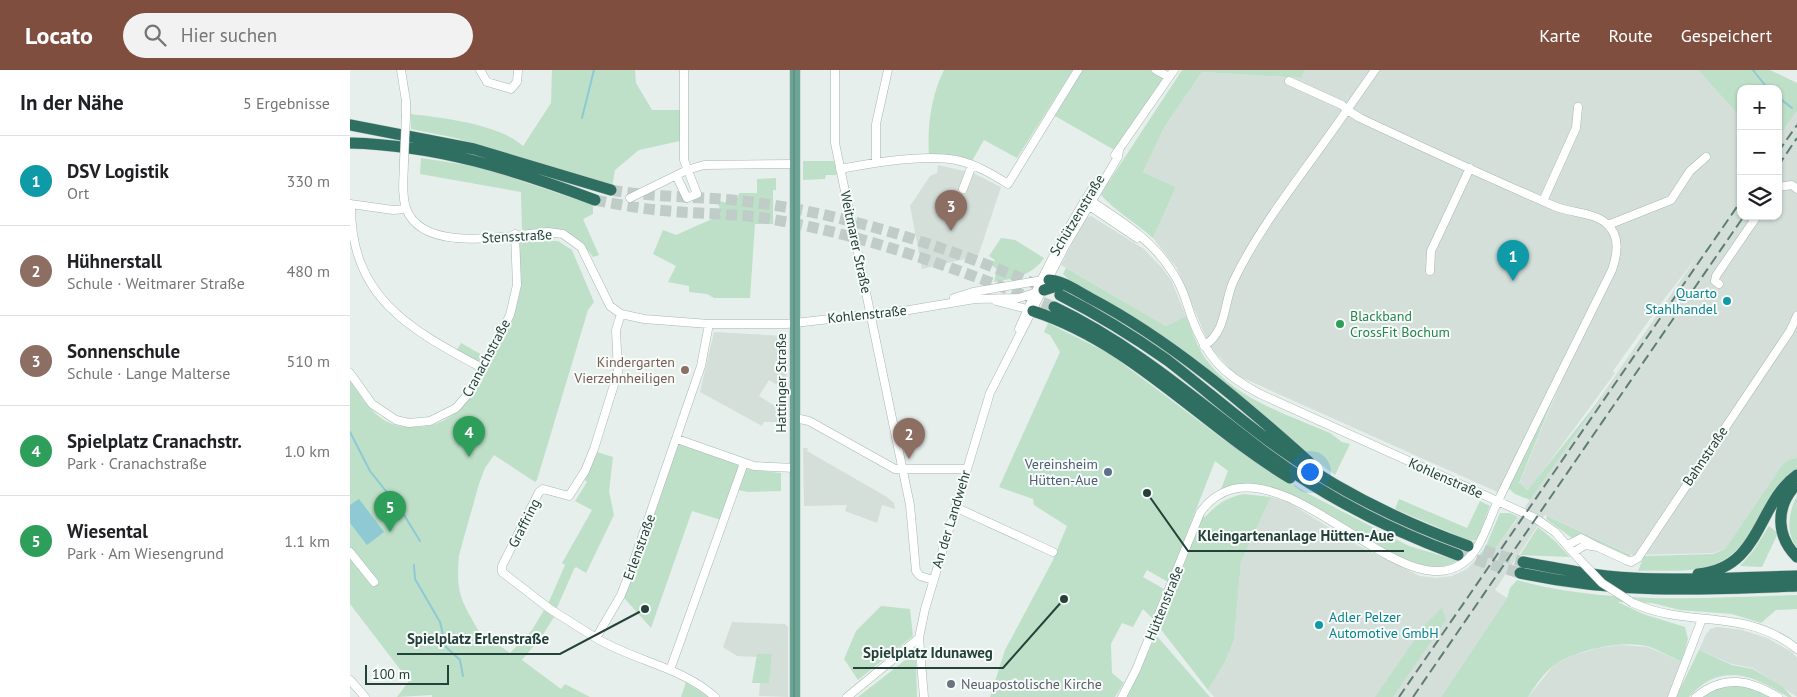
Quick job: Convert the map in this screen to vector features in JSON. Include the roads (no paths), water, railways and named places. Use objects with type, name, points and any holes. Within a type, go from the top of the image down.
[{"type":"highway","points":[[350,125],[474,149],[611,190]]},
{"type":"highway","points":[[350,132],[406,135]]},
{"type":"highway","points":[[354,144],[398,146],[452,154],[512,171],[595,200]]},
{"type":"highway","points":[[1458,555],[1401,532],[1348,506],[1267,454],[1153,364],[1089,324],[1051,312],[1038,295],[1061,289],[1119,314],[1185,360],[1248,409],[1337,486],[1406,522],[1468,546]]},
{"type":"highway","points":[[1664,580],[1675,575],[1713,571],[1739,556],[1754,540],[1782,490],[1797,475]]},
{"type":"highway","points":[[1797,485],[1787,496],[1780,518],[1783,537],[1797,557]]},
{"type":"highway","points":[[1797,576],[1664,580],[1522,567],[1579,584],[1650,590],[1797,586]]},
{"type":"main road","name":"Hattinger Straße","points":[[795,70],[795,697]]},
{"type":"street","points":[[401,70],[406,101],[403,194],[406,209],[393,210],[350,204],[352,232],[357,251],[367,277],[381,298],[414,329],[482,368]]},
{"type":"street","points":[[480,70],[487,82],[511,89],[518,82],[518,70]]},
{"type":"street","points":[[677,177],[687,198],[697,194],[684,160],[684,70]]},
{"type":"street","name":"Weitmarer Straße","points":[[835,70],[835,143],[901,470],[910,505],[916,571],[920,576],[933,580]]},
{"type":"street","points":[[876,164],[876,124],[888,70]]},
{"type":"street","points":[[840,169],[876,164],[945,159],[972,165],[1008,184],[1078,70]]},
{"type":"street","points":[[1156,70],[1169,77]]},
{"type":"street","name":"Schützenstraße","points":[[1038,295],[1087,203],[1118,152],[1174,70]]},
{"type":"street","points":[[1204,346],[1218,334],[1234,282],[1256,243],[1375,70]]},
{"type":"street","points":[[1288,81],[1560,209],[1597,219],[1608,225],[1671,200],[1690,171],[1706,157]]},
{"type":"street","points":[[1543,201],[1576,128],[1578,107]]},
{"type":"street","points":[[630,198],[677,177],[687,170],[704,165],[795,164]]},
{"type":"street","points":[[963,189],[972,165]]},
{"type":"street","points":[[1430,271],[1431,251],[1470,168]]},
{"type":"street","points":[[1782,186],[1789,185],[1797,189]]},
{"type":"street","name":"Kohlenstraße","points":[[1087,203],[1127,224],[1159,254],[1172,270],[1204,346],[1222,371],[1243,385],[1535,518],[1555,532],[1602,583],[1633,603],[1671,616],[1737,621],[1756,626],[1773,632],[1797,649]]},
{"type":"street","name":"Stensstraße","points":[[406,209],[418,224],[429,232],[443,236],[464,238],[553,232],[563,234],[575,242],[585,253],[606,298],[621,314]]},
{"type":"street","points":[[1719,284],[1715,281],[1716,276],[1754,220]]},
{"type":"street","name":"Hüttenstraße","points":[[1122,697],[1140,661],[1200,513],[1206,505],[1221,493],[1248,487],[1278,493],[1302,503],[1379,551],[1417,568],[1438,572],[1455,568],[1472,555],[1612,270],[1616,259],[1616,242],[1608,225]]},
{"type":"street","name":"Cranachstraße","points":[[350,373],[376,408],[388,416],[410,423],[437,419],[456,408],[469,393],[501,333],[515,300],[518,263],[515,234]]},
{"type":"street","points":[[1023,282],[1038,295]]},
{"type":"street","name":"Kohlenstraße","points":[[938,304],[973,292],[1023,282],[1038,295]]},
{"type":"street","name":"Kohlenstraße","points":[[795,321],[871,314],[979,299],[1038,295]]},
{"type":"street","name":"Kohlenstraße","points":[[979,299],[1019,298],[1038,295]]},
{"type":"street","name":"An der Landwehr","points":[[924,697],[919,638],[933,580],[986,403],[1038,295]]},
{"type":"street","points":[[621,314],[634,318],[709,324],[783,324],[795,321]]},
{"type":"street","name":"Graffring","points":[[596,638],[534,597],[502,572],[502,566],[540,492],[543,489],[569,496],[585,471],[596,443],[618,372],[616,330],[621,314]]},
{"type":"street","name":"Bahnstraße","points":[[1568,545],[1581,538],[1631,562],[1638,558],[1790,332],[1797,316]]},
{"type":"street","name":"Erlenstraße","points":[[596,638],[621,595],[677,440],[701,366],[709,324]]},
{"type":"street","points":[[795,418],[809,421],[895,469],[966,469]]},
{"type":"street","points":[[677,440],[767,469],[795,468]]},
{"type":"street","points":[[670,670],[744,463]]},
{"type":"street","points":[[955,507],[1054,552]]},
{"type":"street","points":[[1574,552],[1585,545],[1598,546]]},
{"type":"street","points":[[350,552],[374,582]]},
{"type":"street","points":[[1672,697],[1702,618]]},
{"type":"street","points":[[596,638],[626,655],[670,670],[689,679],[715,697]]},
{"type":"street","points":[[846,697],[919,638]]},
{"type":"street","points":[[350,680],[365,697]]},
{"type":"street","points":[[1696,697],[1719,683],[1737,681],[1760,686],[1778,697]]},
{"type":"water","points":[[359,499],[384,532],[367,545],[350,523],[350,505]]},
{"type":"waterway","points":[[582,118],[594,70]]},
{"type":"waterway","points":[[1753,70],[1765,85]]},
{"type":"waterway","points":[[1782,100],[1792,108]]},
{"type":"waterway","points":[[350,432],[370,471],[401,510],[420,541]]},
{"type":"waterway","points":[[414,565],[415,579],[440,622],[446,647],[460,660],[463,676]]},
{"type":"tunnel","points":[[611,190],[743,201],[819,214],[930,244],[1038,285]]},
{"type":"tunnel","points":[[595,200],[658,210],[764,218],[839,233],[948,267],[1054,307]]},
{"type":"tunnel","points":[[1468,546],[1523,562]]},
{"type":"tunnel","points":[[1460,555],[1520,573]]},
{"type":"tram line","points":[[794,70],[794,697]]},
{"type":"railway","points":[[1782,146],[1797,125]]},
{"type":"railway","points":[[1782,160],[1797,138]]},
{"type":"railway","points":[[1399,697],[1737,207]]},
{"type":"railway","points":[[1413,697],[1741,220]]},
{"type":"place","name":"Sonnenschule","points":[[951,231]]},
{"type":"place","name":"DSV Logistik","points":[[1513,281]]},
{"type":"place","name":"Quarto Stahlhandel","points":[[1727,301]]},
{"type":"place","name":"Blackband CrossFit Bochum","points":[[1340,324]]},
{"type":"place","name":"Kindergarten Vierzehnheiligen","points":[[685,370]]},
{"type":"place","name":"Spielplatz Cranachstr.","points":[[469,457]]},
{"type":"place","name":"Hühnerstall","points":[[909,459]]},
{"type":"place","name":"Vereinsheim Hütten-Aue","points":[[1108,472]]},
{"type":"place","name":"Kleingartenanlage Hütten-Aue","points":[[1147,493]]},
{"type":"place","name":"Wiesental","points":[[390,532]]},
{"type":"place","name":"Spielplatz Idunaweg","points":[[1064,599]]},
{"type":"place","name":"Spielplatz Erlenstraße","points":[[645,609]]},
{"type":"place","name":"Adler Pelzer Automotive GmbH","points":[[1319,625]]},
{"type":"place","name":"Neuapostolische Kirche","points":[[951,684]]}]
